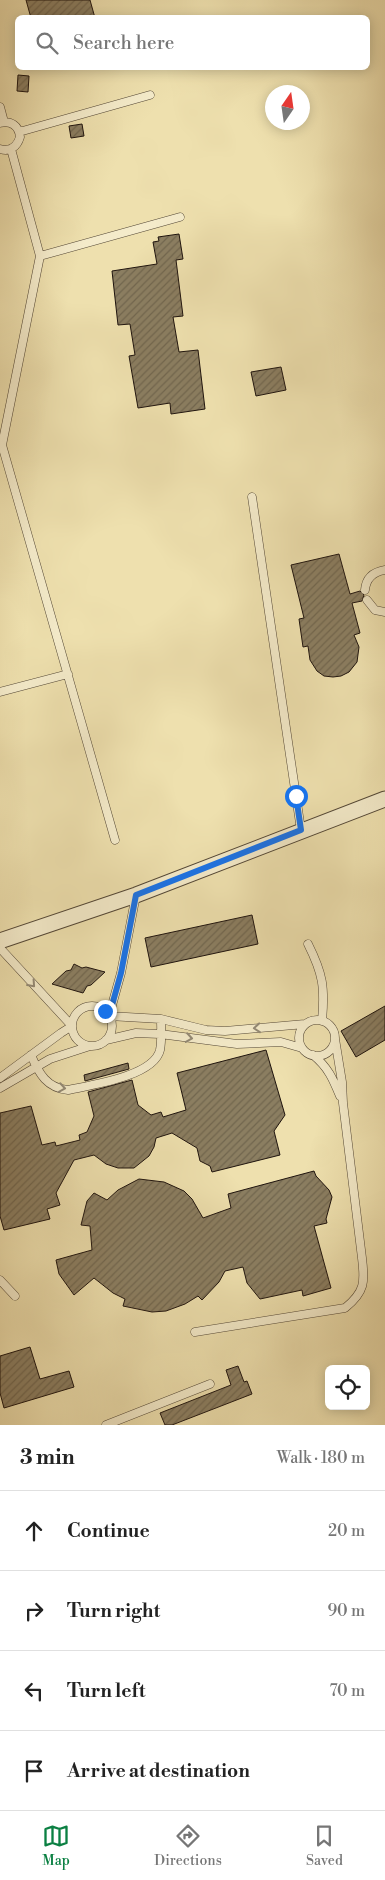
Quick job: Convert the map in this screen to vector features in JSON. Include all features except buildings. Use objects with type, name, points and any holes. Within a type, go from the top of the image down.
[{"type":"street","points":[[0,941],[136,895],[385,799]]},
{"type":"lane","points":[[19,132],[150,95]]},
{"type":"lane","points":[[0,108],[2,122],[14,124],[19,132],[18,142],[11,149],[0,149]]},
{"type":"lane","points":[[11,149],[40,256],[1,445],[116,840]]},
{"type":"lane","points":[[40,256],[180,217]]},
{"type":"lane","points":[[252,496],[301,830]]},
{"type":"lane","points":[[365,590],[367,580],[372,575],[385,570]]},
{"type":"lane","points":[[367,600],[375,610],[385,612]]},
{"type":"lane","points":[[0,692],[68,674]]},
{"type":"lane","points":[[106,1040],[112,1028],[109,1016],[121,973],[136,895]]},
{"type":"lane","points":[[308,944],[319,965],[324,985],[325,996],[322,1021]]},
{"type":"lane","points":[[0,948],[72,1026],[76,1037],[90,1046]]},
{"type":"lane","points":[[0,1078],[72,1026],[76,1015],[87,1007],[99,1008],[109,1016],[161,1019],[206,1030],[225,1031],[305,1024],[310,1021],[322,1021],[332,1028],[340,1072],[342,1103],[364,1275],[362,1289],[356,1299],[345,1308],[195,1332]]},
{"type":"lane","points":[[31,1055],[36,1067],[50,1085],[68,1090],[87,1086],[130,1074],[149,1066],[160,1050],[161,1019]]},
{"type":"lane","points":[[302,1048],[300,1033],[305,1024]]},
{"type":"lane","points":[[0,1088],[59,1056],[102,1043],[106,1040],[136,1033],[160,1034],[237,1044],[281,1042],[302,1048],[324,1063],[332,1076],[342,1103]]},
{"type":"lane","points":[[313,1055],[325,1054],[333,1045],[334,1039]]},
{"type":"lane","points":[[0,1280],[15,1296]]},
{"type":"lane","points":[[106,1425],[210,1384]]},
{"type":"route","points":[[105,1011],[109,1016],[121,973],[136,895],[301,830],[296,796]]}]
